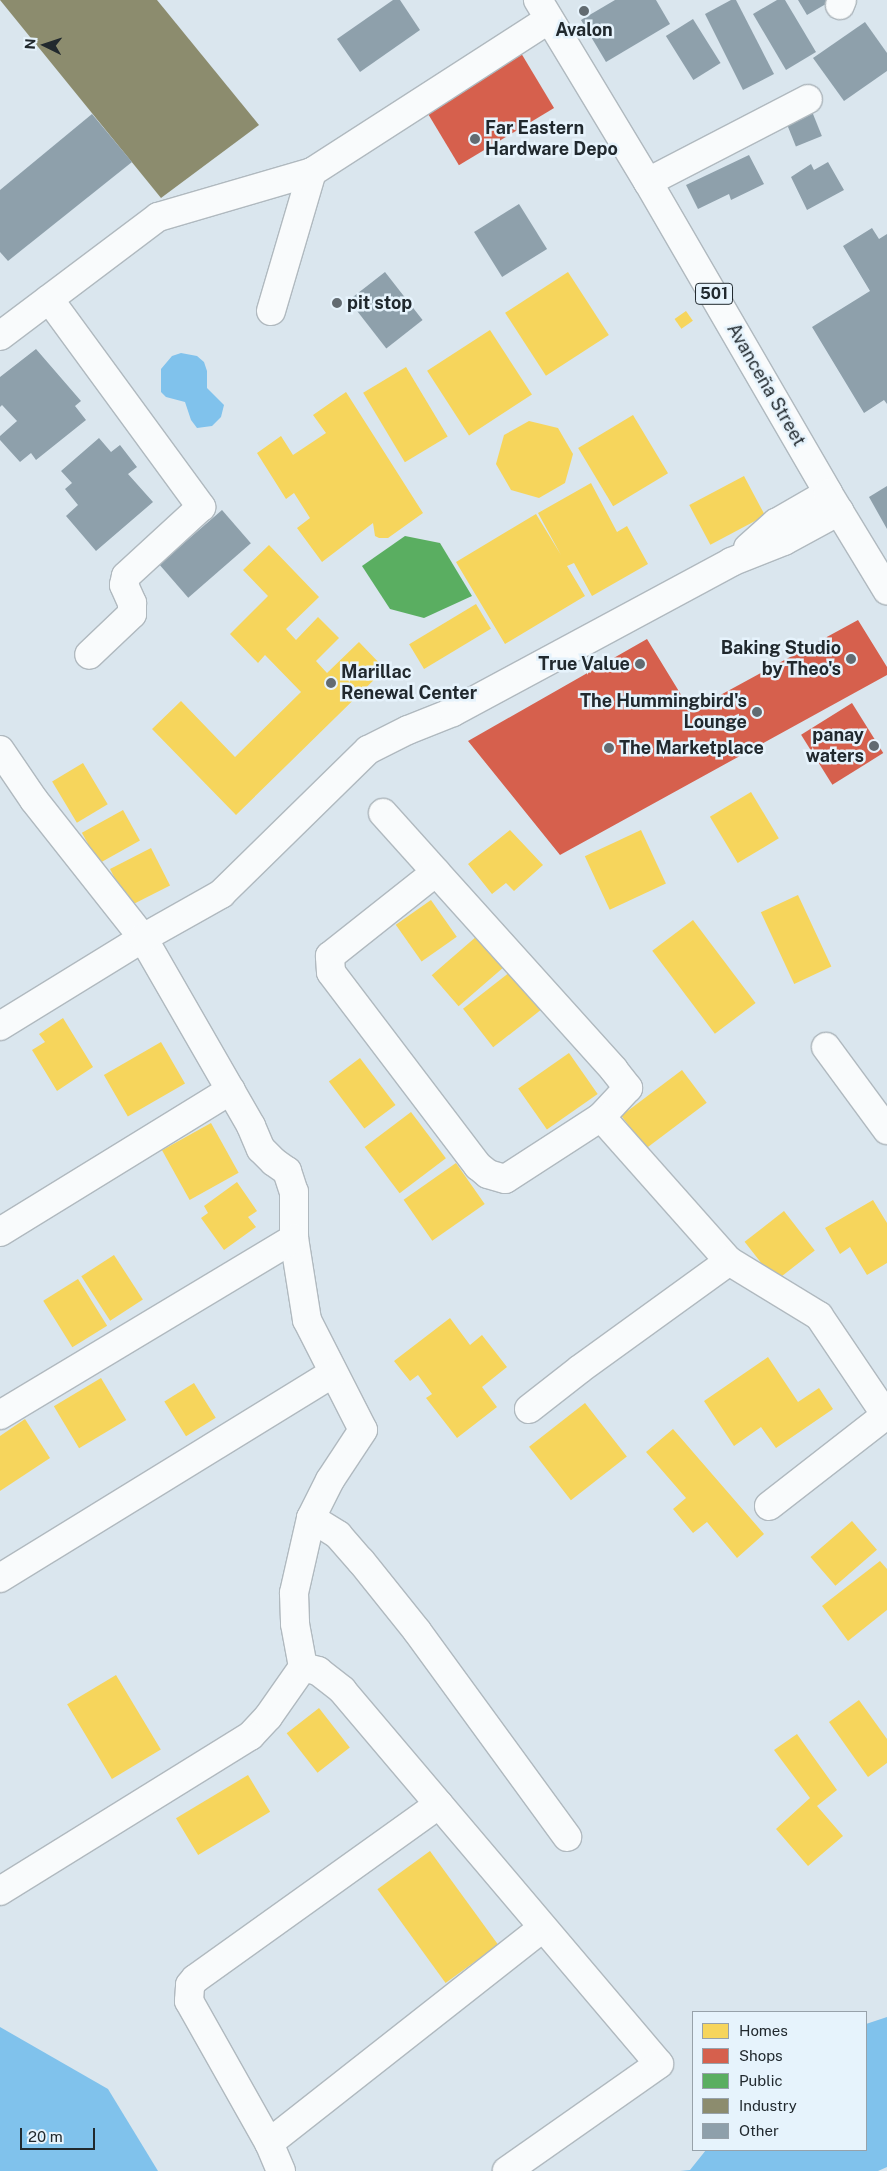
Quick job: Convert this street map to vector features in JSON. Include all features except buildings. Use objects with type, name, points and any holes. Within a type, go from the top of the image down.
[{"type":"street","points":[[0,336],[158,217],[312,172],[544,10]]},
{"type":"street","name":"Avanceña Street","points":[[544,10],[648,182],[833,502],[887,590]]},
{"type":"street","points":[[648,182],[808,99]]},
{"type":"street","points":[[271,311],[312,172]]},
{"type":"street","points":[[49,299],[201,508],[126,576],[124,585],[132,603],[132,614],[89,655]]},
{"type":"street","points":[[0,1026],[143,938],[221,894],[368,750],[408,730],[453,712],[731,562],[776,523],[833,502]]},
{"type":"street","points":[[0,750],[34,800],[143,938],[231,1090],[251,1126],[261,1149],[274,1162],[287,1171],[294,1192],[294,1238],[307,1320],[363,1430],[330,1480],[311,1518],[294,1592],[295,1624],[304,1667],[268,1716],[250,1736],[0,1891]]},
{"type":"street","points":[[383,813],[436,872],[628,1088],[601,1117],[505,1179],[488,1174],[478,1166],[331,972],[330,956],[436,872]]},
{"type":"street","points":[[826,1047],[887,1130]]},
{"type":"street","points":[[0,1232],[231,1090]]},
{"type":"street","points":[[601,1117],[729,1261],[819,1316],[886,1416],[768,1506]]},
{"type":"street","points":[[0,1415],[294,1238]]},
{"type":"street","points":[[529,1409],[580,1369],[729,1261]]},
{"type":"street","points":[[0,1578],[333,1374]]},
{"type":"street","points":[[311,1518],[338,1535],[361,1561],[417,1631],[567,1837]]},
{"type":"street","points":[[304,1667],[318,1671],[342,1690],[659,2064],[507,2171]]},
{"type":"street","points":[[281,2171],[268,2143],[189,2001],[190,1985],[195,1979],[439,1804]]},
{"type":"street","points":[[268,2143],[542,1928]]},
{"type":"water","points":[[181,353],[197,356],[204,362],[207,371],[207,388],[224,405],[221,417],[212,426],[197,428],[191,420],[185,402],[166,397],[161,392],[161,369],[172,356]]},
{"type":"water","points":[[887,2017],[887,2167],[878,2171],[680,2171],[690,2170],[705,2151],[867,2151],[867,2024]]},
{"type":"water","points":[[0,2027],[108,2089],[158,2171],[0,2171]]},
{"type":"place","name":"Avalon","points":[[584,11]]},
{"type":"place","name":"Far Eastern Hardware Depo","points":[[475,139]]},
{"type":"place","name":"pit stop","points":[[337,303]]},
{"type":"place","name":"Baking Studio by Theo's","points":[[851,659]]},
{"type":"place","name":"True Value","points":[[640,664]]},
{"type":"place","name":"Marillac Renewal Center","points":[[331,683]]},
{"type":"place","name":"The Hummingbird's Lounge","points":[[757,712]]},
{"type":"place","name":"panay waters","points":[[874,746]]},
{"type":"place","name":"The Marketplace","points":[[609,748]]}]
